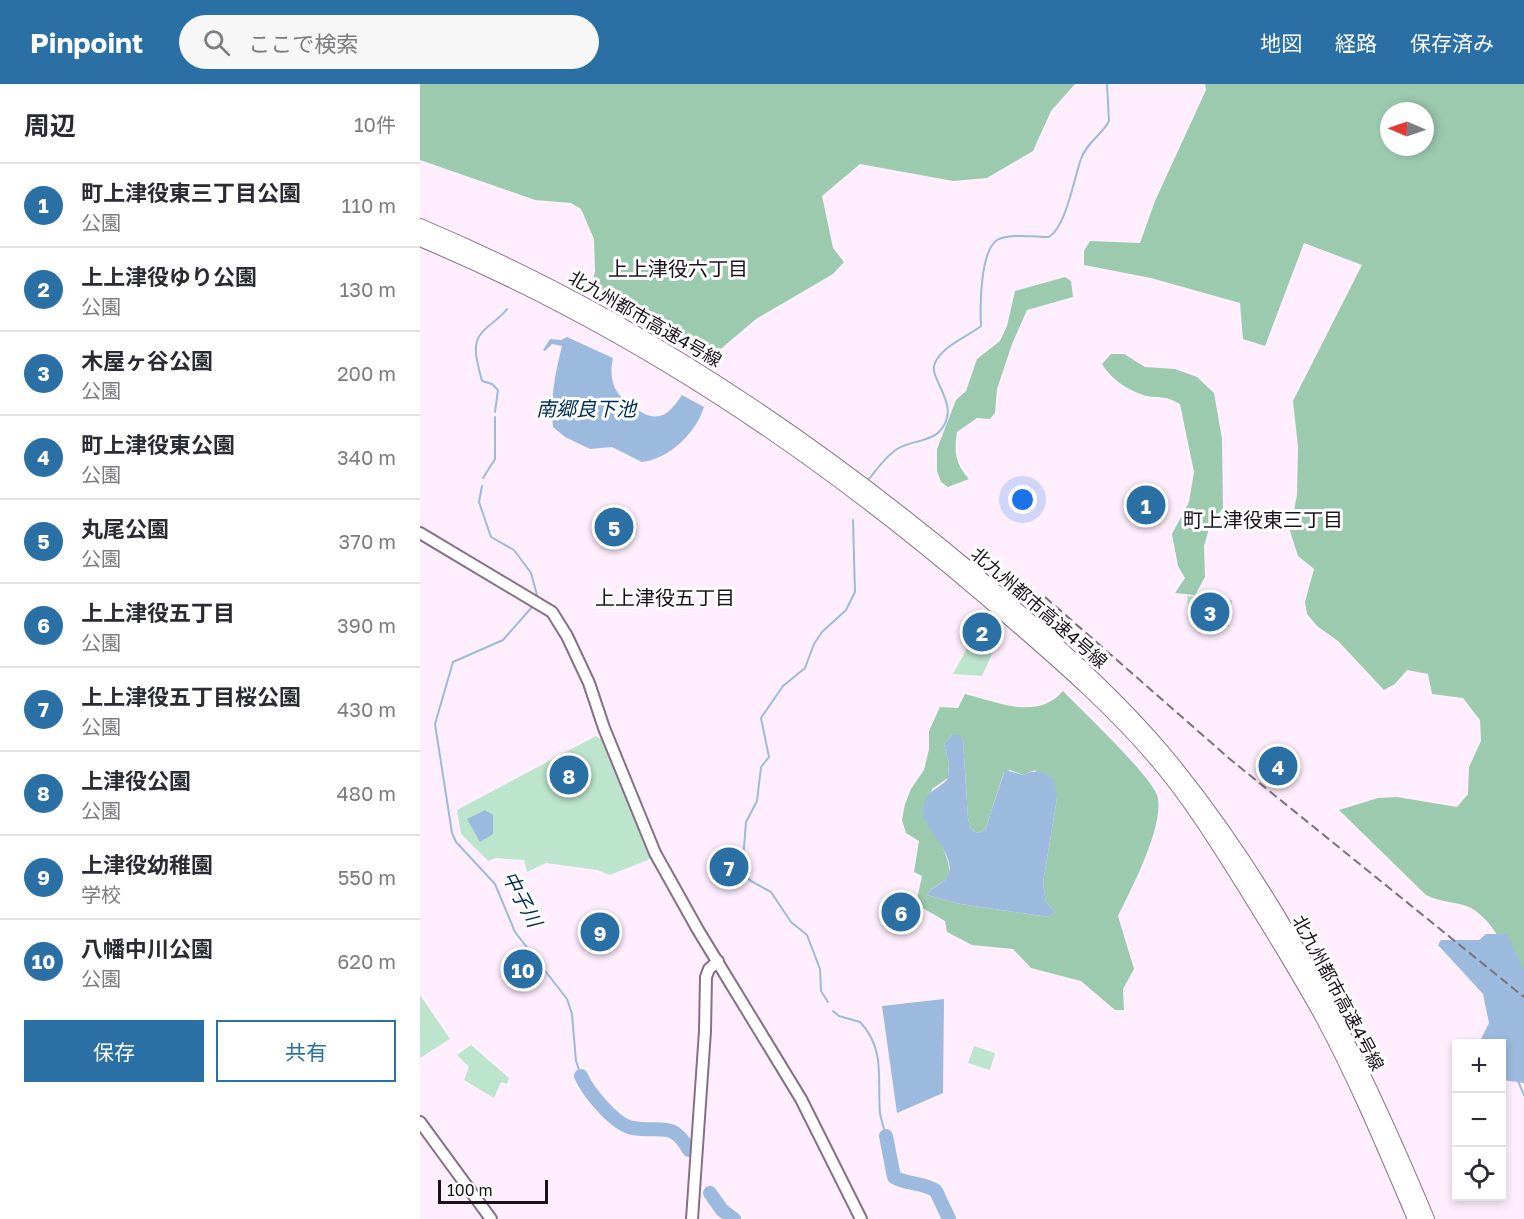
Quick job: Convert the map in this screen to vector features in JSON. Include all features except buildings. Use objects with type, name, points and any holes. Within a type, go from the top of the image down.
[{"type":"highway","name":"北九州都市高速4号線","points":[[420,226],[584,302],[683,359],[747,400],[819,451],[911,522],[1012,605],[1091,677],[1170,760],[1231,842],[1332,1013],[1427,1219]]},
{"type":"highway","name":"北九州都市高速4号線","points":[[420,239],[579,312],[678,369],[760,423],[859,495],[956,573],[1129,729],[1191,805],[1296,972],[1345,1062],[1415,1219]]},
{"type":"street","points":[[420,533],[552,612],[567,636],[589,683],[604,728],[655,853],[801,1099],[861,1219]]},
{"type":"street","points":[[692,1219],[705,1041],[706,977],[709,969],[718,961]]},
{"type":"street","points":[[420,1122],[491,1219]]},
{"type":"green space","points":[[420,84],[1075,84],[1051,111],[1033,151],[987,178],[953,181],[860,164],[822,196],[833,248],[844,262],[833,274],[756,319],[709,359],[696,356],[591,289],[595,271],[594,239],[581,209],[571,203],[535,200],[420,160]]},
{"type":"green space","points":[[1205,84],[1524,84],[1524,994],[1504,946],[1481,916],[1467,906],[1426,895],[1339,810],[1378,798],[1397,797],[1457,807],[1468,794],[1469,767],[1481,741],[1480,720],[1463,698],[1432,694],[1428,674],[1407,670],[1395,684],[1384,690],[1338,641],[1317,626],[1307,614],[1305,602],[1314,569],[1298,556],[1290,531],[1297,495],[1298,447],[1293,401],[1362,265],[1304,243],[1265,346],[1243,339],[1240,303],[1151,278],[1084,265],[1084,251],[1090,241],[1140,243],[1155,201],[1206,90]]},
{"type":"green space","points":[[1065,277],[1071,281],[1073,297],[1027,310],[1012,344],[997,389],[995,413],[990,419],[977,418],[957,432],[957,457],[969,479],[948,487],[941,482],[937,471],[937,449],[956,400],[966,391],[977,359],[1000,341],[1007,326],[1015,291]]},
{"type":"green space","points":[[1111,354],[1124,354],[1145,367],[1175,369],[1197,377],[1214,393],[1222,439],[1223,508],[1210,525],[1204,546],[1205,577],[1195,595],[1175,593],[1185,578],[1178,566],[1172,534],[1189,502],[1194,472],[1180,404],[1164,398],[1143,395],[1120,383],[1102,364]]},
{"type":"green space","points":[[1141,495],[1156,502],[1154,515],[1136,508]]},
{"type":"green space","points":[[1187,596],[1232,600],[1229,627],[1190,624]]},
{"type":"green space","points":[[985,615],[994,650],[982,676],[953,674]]},
{"type":"green space","points":[[1063,691],[1131,761],[1154,789],[1158,798],[1156,825],[1151,841],[1118,916],[1134,969],[1123,989],[1124,1010],[1115,1010],[1081,981],[1031,968],[1013,949],[972,945],[947,932],[945,921],[916,904],[922,876],[914,872],[919,841],[906,833],[902,820],[911,789],[924,770],[929,749],[929,731],[940,707],[958,708],[965,694],[1017,707],[1041,705],[1053,700]],"holes":[[[952,735],[963,740],[968,818],[971,829],[977,833],[985,830],[1004,772],[1010,770],[1023,775],[1035,770],[1057,798],[1043,883],[1046,902],[1055,912],[1049,917],[961,904],[927,895],[945,880],[949,867],[943,849],[925,820],[932,789],[948,778],[949,763],[944,744]]]},
{"type":"green space","points":[[596,736],[602,740],[650,859],[610,875],[597,870],[546,863],[527,872],[524,860],[495,858],[488,861],[461,834],[457,810]]},
{"type":"green space","points":[[420,995],[450,1039],[420,1058]]},
{"type":"green space","points":[[471,1045],[509,1078],[507,1084],[501,1082],[494,1098],[464,1080],[469,1067],[457,1055]]},
{"type":"green space","points":[[974,1046],[995,1053],[990,1070],[968,1063]]},
{"type":"water","name":"南郷良下池","points":[[567,337],[613,358],[612,375],[615,388],[623,399],[644,414],[662,415],[672,408],[682,395],[704,407],[695,426],[671,450],[662,456],[642,462],[612,447],[590,449],[565,437],[553,427],[552,417],[554,386],[562,346],[552,344],[545,351],[543,350],[550,339],[561,340]]},
{"type":"water","points":[[952,735],[960,735],[963,740],[968,818],[971,829],[977,833],[985,830],[1005,770],[1023,775],[1039,772],[1054,780],[1057,798],[1043,883],[1046,902],[1055,912],[1049,917],[961,904],[927,895],[945,880],[950,869],[944,851],[927,825],[923,810],[924,803],[930,794],[948,778],[949,763],[944,744]]},
{"type":"water","points":[[485,810],[493,815],[493,834],[480,842],[467,819]]},
{"type":"water","points":[[1486,934],[1507,934],[1524,971],[1524,1083],[1506,1081],[1506,1039],[1481,1039],[1489,1023],[1483,994],[1438,945],[1441,940],[1479,940]]},
{"type":"water","points":[[944,999],[943,1093],[897,1113],[882,1006]]},
{"type":"waterway","points":[[869,479],[893,452],[902,446],[935,435],[946,422],[947,403],[936,377],[935,363],[949,347],[981,326],[984,267],[991,246],[1002,238],[1049,237],[1055,232],[1065,213],[1083,153],[1109,121],[1107,84]]},
{"type":"waterway","name":"中子川","points":[[495,412],[498,390],[492,384],[482,381],[476,345],[483,331],[507,309]]},
{"type":"waterway","name":"中子川","points":[[483,478],[495,459],[495,417]]},
{"type":"waterway","name":"中子川","points":[[482,486],[479,502],[491,537],[514,550],[531,573],[537,595]]},
{"type":"waterway","points":[[828,1002],[821,991],[820,969],[807,935],[791,922],[771,892],[751,881],[742,872],[746,822],[757,801],[761,767],[769,757],[761,718],[783,686],[805,668],[814,644],[822,632],[846,610],[855,592],[853,520]]},
{"type":"waterway","name":"中子川","points":[[533,606],[503,640],[453,662],[435,724],[452,833],[456,842],[495,884],[515,932],[567,999],[572,1014],[576,1061],[581,1076]]},
{"type":"waterway","points":[[833,1011],[839,1016],[860,1022],[874,1043],[879,1065],[880,1113],[886,1136]]},
{"type":"waterway","name":"中子川","points":[[581,1076],[596,1099],[611,1115],[626,1126],[671,1131],[683,1141],[689,1150]]},
{"type":"waterway","points":[[1518,1081],[1524,1095]]},
{"type":"waterway","points":[[886,1136],[894,1177],[936,1191],[949,1219]]},
{"type":"waterway","name":"中子川","points":[[710,1193],[722,1210],[734,1219]]},
{"type":"railway","points":[[1045,597],[1231,760],[1524,997]]},
{"type":"place","name":"町上津役東三丁目公園","points":[[1146,505]]},
{"type":"place","name":"丸尾公園","points":[[614,527]]},
{"type":"place","name":"木屋ヶ谷公園","points":[[1210,612]]},
{"type":"place","name":"上上津役ゆり公園","points":[[982,632]]},
{"type":"place","name":"町上津役東公園","points":[[1278,766]]},
{"type":"place","name":"上津役公園","points":[[569,775]]},
{"type":"place","name":"上上津役五丁目桜公園","points":[[729,867]]},
{"type":"place","name":"上上津役五丁目","points":[[901,912]]},
{"type":"place","name":"上津役幼稚園","points":[[600,932]]},
{"type":"place","name":"八幡中川公園","points":[[523,969]]},
{"type":"district","name":"上上津役六丁目","points":[[678,269]]},
{"type":"district","name":"町上津役東三丁目","points":[[1263,520]]},
{"type":"district","name":"上上津役五丁目","points":[[665,598]]}]
